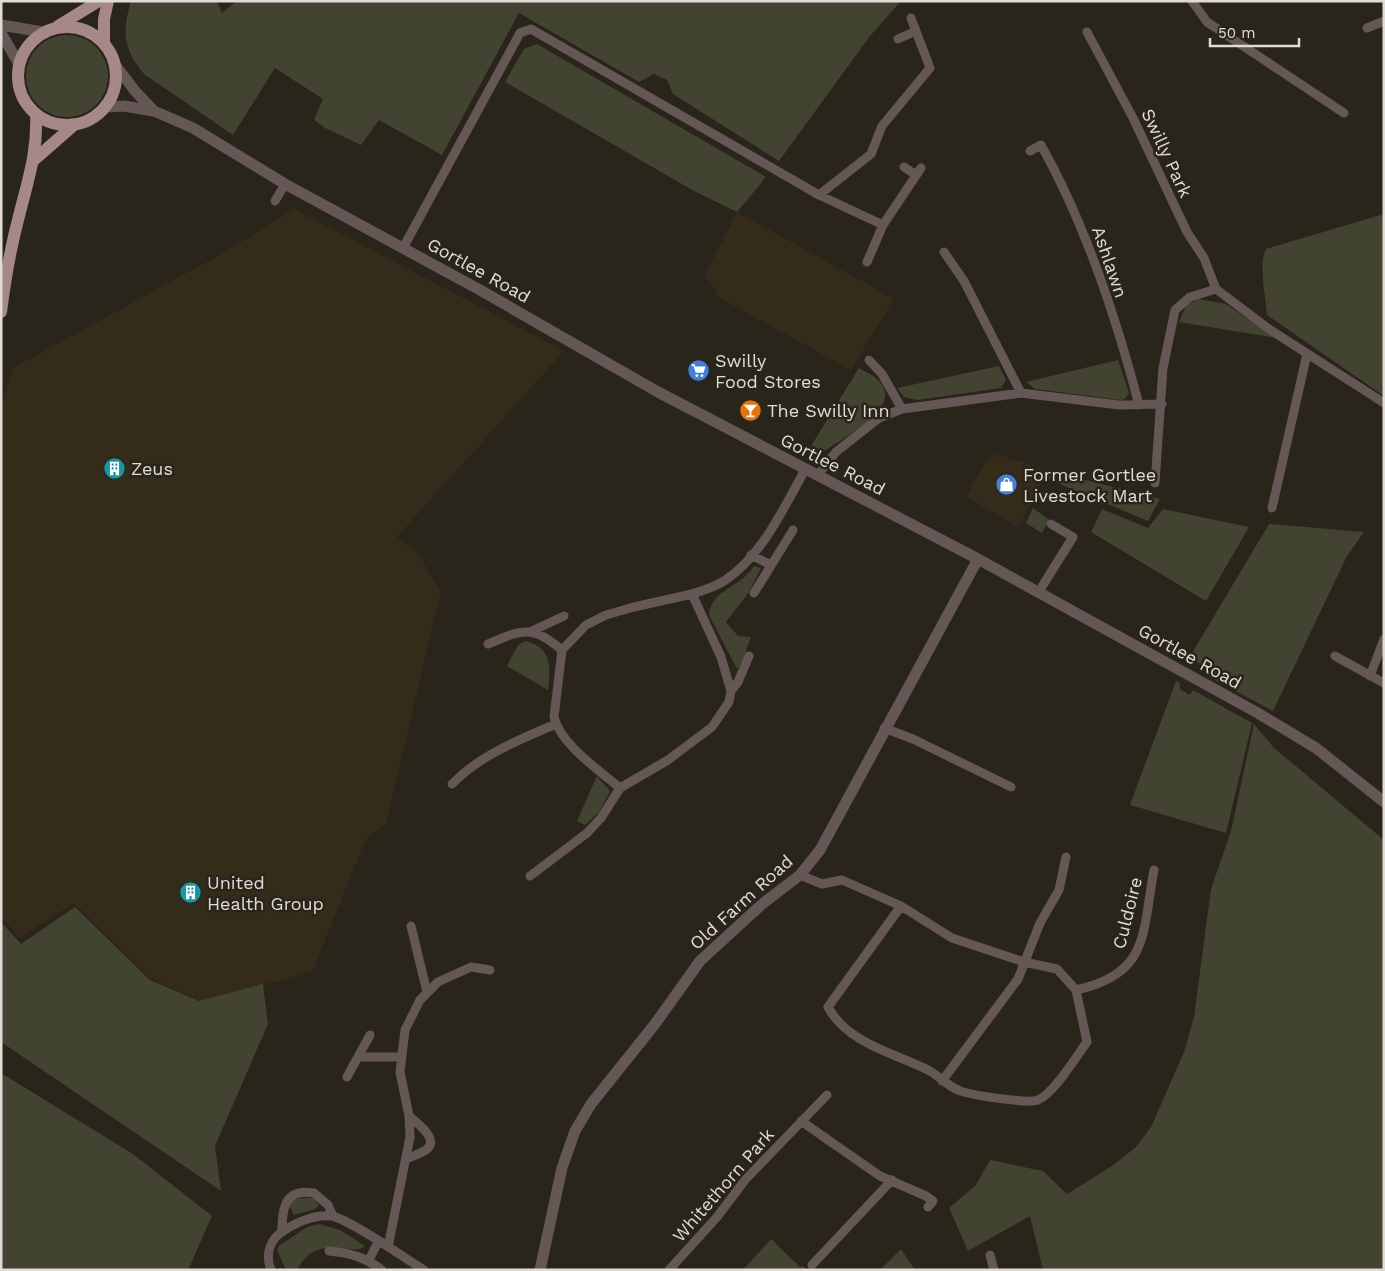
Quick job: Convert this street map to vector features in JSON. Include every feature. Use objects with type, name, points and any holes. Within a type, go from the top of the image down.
[{"type":"main road","points":[[56,27],[82,28],[95,34],[104,43],[116,66],[117,79],[106,107],[88,121],[74,125],[60,125],[47,121],[26,104],[20,91],[18,78],[19,64],[24,51],[32,40],[100,1]]},
{"type":"main road","points":[[104,43],[104,19],[108,1]]},
{"type":"main road","points":[[1,312],[14,234],[34,160],[37,136],[36,114]]},
{"type":"main road","points":[[34,160],[74,125]]},
{"type":"street","points":[[1192,1],[1207,22],[1344,113]]},
{"type":"street","points":[[819,195],[871,154],[882,126],[930,68],[911,18]]},
{"type":"street","points":[[1367,28],[1384,21]]},
{"type":"street","points":[[1,25],[43,32]]},
{"type":"street","points":[[403,248],[520,33],[531,29],[819,195],[883,225]]},
{"type":"street","points":[[898,39],[916,31]]},
{"type":"street","name":"Swilly Park","points":[[1087,32],[1133,118],[1187,232],[1204,258],[1216,289]]},
{"type":"street","points":[[1,33],[19,64]]},
{"type":"street","name":"Gortlee Road","points":[[116,66],[135,91],[154,111]]},
{"type":"street","name":"Gortlee Road","points":[[106,107],[124,106],[154,111],[193,128],[284,184],[403,248],[658,392],[978,559],[1316,748],[1384,802]]},
{"type":"street","name":"Ashlawn","points":[[1030,151],[1042,145],[1081,226],[1130,370],[1139,406]]},
{"type":"street","points":[[867,262],[883,225],[919,171],[904,167]]},
{"type":"street","points":[[275,201],[284,184]]},
{"type":"street","points":[[944,252],[964,281],[1021,393]]},
{"type":"street","points":[[1155,483],[1156,446],[1162,404],[1163,368],[1175,310],[1190,296],[1216,289],[1307,354],[1384,403]]},
{"type":"street","points":[[1272,508],[1307,354]]},
{"type":"street","points":[[869,360],[882,374],[902,409]]},
{"type":"street","points":[[817,476],[836,452],[879,418],[902,409],[1021,393],[1139,406],[1162,404]]},
{"type":"street","points":[[620,788],[569,743],[556,724],[556,701],[562,650],[586,625],[606,615],[692,594],[728,579],[751,555],[774,526],[805,470]]},
{"type":"street","points":[[1038,593],[1073,537],[1051,524]]},
{"type":"street","points":[[754,593],[793,530]]},
{"type":"street","points":[[751,555],[771,565]]},
{"type":"street","name":"Old Farm Road","points":[[543,1269],[562,1168],[575,1131],[591,1104],[649,1031],[700,961],[761,905],[800,875],[829,834],[884,728],[978,559]]},
{"type":"street","points":[[530,876],[587,833],[600,818],[620,788],[640,778],[701,737],[721,716],[729,702],[731,691],[721,657],[692,594]]},
{"type":"street","points":[[532,631],[564,616]]},
{"type":"street","points":[[488,644],[518,631],[532,631],[545,636],[562,650]]},
{"type":"street","points":[[1370,676],[1384,639]]},
{"type":"street","points":[[731,691],[738,682],[749,656]]},
{"type":"street","points":[[1335,656],[1384,683]]},
{"type":"street","points":[[452,784],[462,774],[487,758],[556,724]]},
{"type":"street","points":[[884,728],[913,739],[1012,787]]},
{"type":"street","points":[[942,1081],[1018,979],[1040,923],[1059,890],[1066,857]]},
{"type":"street","name":"Culdoire","points":[[1076,990],[1098,985],[1122,972],[1136,957],[1154,870]]},
{"type":"street","points":[[800,875],[822,884],[842,880],[900,906],[952,938],[1024,962],[1057,969],[1076,990],[1087,1042],[1046,1095],[1036,1101],[974,1095],[958,1090],[931,1072],[900,1060],[842,1026],[828,1007],[900,906]]},
{"type":"street","points":[[411,926],[427,992]]},
{"type":"street","points":[[388,1247],[410,1137],[409,1116],[402,1093],[400,1057],[405,1030],[413,1010],[427,992],[455,973],[471,967],[490,970]]},
{"type":"street","points":[[347,1077],[370,1035]]},
{"type":"street","points":[[359,1057],[400,1057]]},
{"type":"street","name":"Whitethorn Park","points":[[669,1270],[717,1217],[745,1180],[827,1095]]},
{"type":"street","points":[[406,1159],[428,1148],[431,1143],[430,1138],[409,1116]]},
{"type":"street","points":[[801,1121],[880,1176],[926,1196],[933,1202],[928,1207]]},
{"type":"street","points":[[812,1265],[892,1180]]},
{"type":"street","points":[[282,1232],[284,1204],[289,1198],[298,1194],[314,1193],[328,1205],[333,1216]]},
{"type":"street","points":[[271,1270],[268,1263],[270,1247],[282,1232],[303,1221],[319,1216],[333,1216],[424,1270]]},
{"type":"street","points":[[369,1260],[378,1242]]},
{"type":"street","points":[[330,1251],[350,1253],[369,1260],[382,1270]]},
{"type":"street","points":[[990,1255],[994,1270]]},
{"type":"shaded area","points":[[294,209],[564,351],[397,537],[418,554],[441,591],[386,824],[366,839],[312,972],[200,1001],[150,978],[74,903],[20,938],[1,917],[1,404],[13,368],[225,252]]},
{"type":"shaded area","points":[[737,212],[894,299],[851,370],[718,297],[705,275]]},
{"type":"shaded area","name":"Former Gortlee Livestock Mart","points":[[996,454],[1049,470],[1018,527],[966,497],[984,464]]},
{"type":"green space","points":[[131,1],[217,1],[222,13],[237,1],[901,1],[870,36],[779,161],[673,94],[667,80],[654,74],[639,82],[519,13],[442,155],[379,120],[361,145],[325,128],[314,120],[323,99],[275,68],[233,135],[144,74],[137,65],[126,40],[126,22]]},
{"type":"green space","points":[[67,35],[83,38],[96,47],[105,60],[108,76],[105,92],[96,105],[83,114],[67,117],[51,114],[38,105],[29,92],[26,76],[29,60],[38,47],[51,38]]},
{"type":"green space","points":[[537,44],[766,177],[737,212],[694,191],[505,82],[524,49]]},
{"type":"green space","points":[[1384,214],[1384,396],[1267,315],[1263,263],[1266,249]]},
{"type":"green space","points":[[1198,299],[1226,304],[1276,338],[1179,322],[1186,306]]},
{"type":"green space","points":[[1118,360],[1129,393],[1125,399],[1121,400],[1035,389],[1026,382]]},
{"type":"green space","points":[[999,366],[1006,380],[1001,388],[917,400],[904,397],[897,388]]},
{"type":"green space","points":[[859,368],[877,379],[885,391],[884,401],[878,411],[858,430],[826,450],[819,450],[811,446]]},
{"type":"green space","points":[[1050,471],[1160,499],[1148,521],[1048,479]]},
{"type":"green space","points":[[1033,508],[1049,520],[1042,533],[1026,523]]},
{"type":"green space","points":[[1102,509],[1148,528],[1163,509],[1249,527],[1206,601],[1091,532]]},
{"type":"green space","points":[[1269,524],[1364,532],[1347,556],[1273,711],[1206,675],[1203,665],[1189,658]]},
{"type":"green space","points":[[754,566],[761,568],[749,592],[726,622],[738,636],[751,637],[742,662],[737,669],[709,615],[715,599],[742,579]]},
{"type":"green space","points":[[525,641],[534,644],[545,653],[549,666],[548,690],[507,666],[518,645]]},
{"type":"green space","points":[[1176,681],[1180,683],[1180,689],[1190,695],[1193,690],[1252,723],[1226,833],[1130,805]]},
{"type":"green space","points":[[1254,724],[1274,748],[1384,840],[1384,1270],[1043,1270],[1030,1216],[968,1251],[949,1208],[976,1185],[990,1160],[1043,1171],[1067,1194],[1112,1166],[1136,1147],[1151,1127],[1184,1052],[1194,1017],[1211,889],[1231,831]]},
{"type":"green space","points":[[597,776],[610,791],[599,812],[585,825],[577,821]]},
{"type":"green space","points":[[75,907],[150,980],[199,1001],[263,984],[268,1024],[215,1146],[221,1191],[1,1042],[1,922],[21,944]]},
{"type":"green space","points":[[1,1073],[133,1154],[212,1216],[188,1270],[1,1270]]},
{"type":"green space","points":[[314,1198],[319,1206],[294,1215],[289,1205],[293,1199]]},
{"type":"green space","points":[[319,1224],[340,1230],[365,1246],[359,1249],[324,1248],[314,1251],[305,1258],[297,1270],[286,1270],[277,1250],[279,1246],[307,1227]]},
{"type":"green space","points":[[771,1239],[800,1267],[803,1266],[807,1270],[743,1270]]},
{"type":"green space","points":[[901,1249],[915,1270],[880,1270]]},
{"type":"place","name":"Swilly Food Stores","points":[[699,370]]},
{"type":"place","name":"The Swilly Inn","points":[[751,410]]},
{"type":"place","name":"Zeus","points":[[115,468]]},
{"type":"place","name":"Former Gortlee Livestock Mart","points":[[1007,484]]},
{"type":"place","name":"United Health Group","points":[[191,892]]}]
